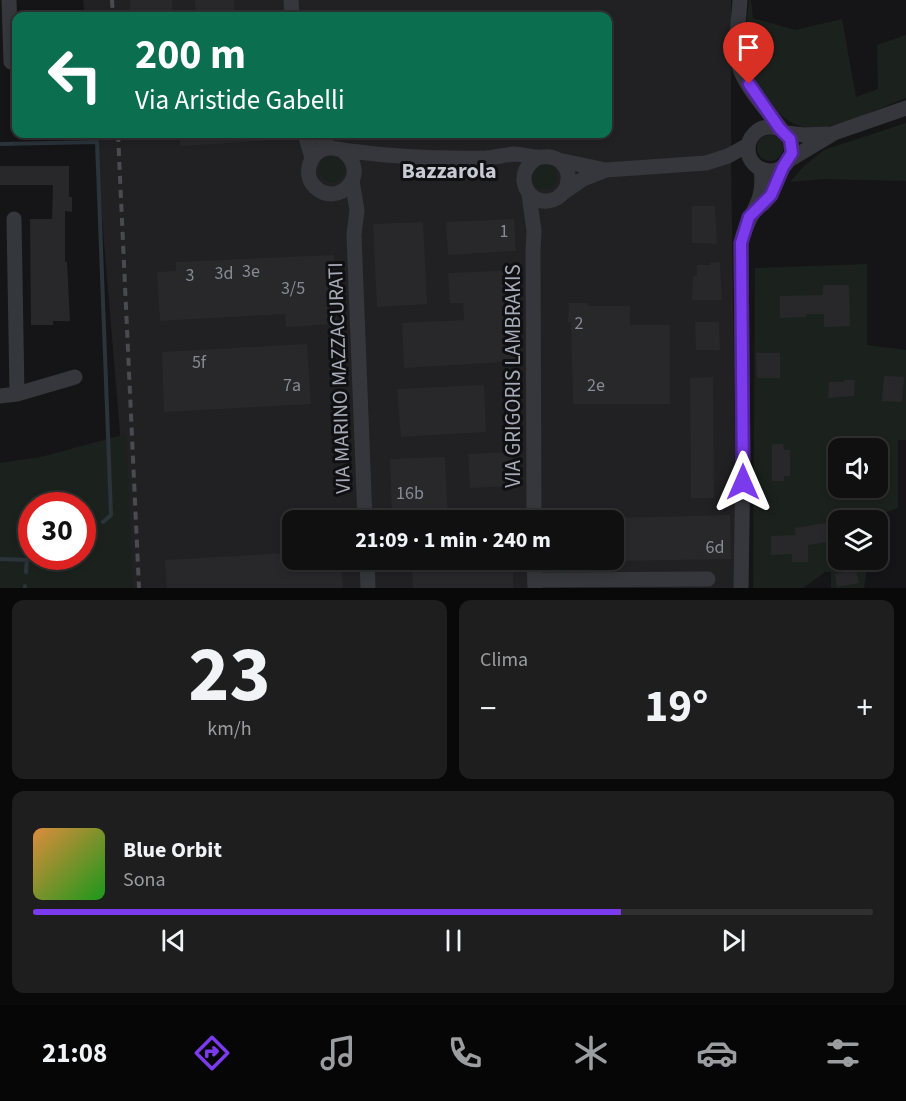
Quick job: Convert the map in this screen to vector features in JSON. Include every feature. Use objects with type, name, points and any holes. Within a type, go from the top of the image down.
[{"type":"street","points":[[9,0],[11,62]]},
{"type":"street","points":[[740,0],[738,57],[740,68],[753,92],[792,146],[771,195],[765,203],[756,208]]},
{"type":"street","points":[[741,588],[743,460],[741,243],[749,217],[756,208],[763,189],[758,167],[749,156],[756,111],[753,92]]},
{"type":"street","points":[[312,158],[317,153],[337,149],[389,156],[489,158],[514,154],[537,158],[548,156],[606,170],[706,163],[758,167],[768,171],[786,163],[834,133],[906,108]]},
{"type":"street","points":[[706,163],[728,156],[767,126],[804,135],[834,133]]},
{"type":"street","name":"VIA MARINO MAZZACURATI","points":[[306,138],[312,158],[309,170],[311,182],[321,191],[334,194],[349,213],[354,235]]},
{"type":"street","name":"VIA MARINO MAZZACURATI","points":[[323,138],[353,162],[357,210],[354,235],[365,510]]},
{"type":"street","points":[[334,194],[348,187],[368,165],[389,156]]},
{"type":"street","points":[[489,158],[510,165],[523,174]]},
{"type":"street","points":[[537,158],[531,162],[523,174],[523,182],[530,194],[542,201],[549,201],[560,196],[583,180],[606,170]]},
{"type":"street","points":[[558,160],[564,165],[568,178],[564,192]]},
{"type":"street","name":"VIA GRIGORIS LAMBRAKIS","points":[[530,194],[534,231],[534,510]]},
{"type":"street","name":"VIA GRIGORIS LAMBRAKIS","points":[[534,231],[549,201]]},
{"type":"street","points":[[14,219],[17,394]]},
{"type":"street","points":[[0,396],[17,394],[75,377]]},
{"type":"street","points":[[367,570],[368,588]]},
{"type":"street","points":[[535,584],[708,579]]},
{"type":"shaded area","points":[[83,0],[731,0],[737,588],[133,588],[95,138],[612,138],[612,12],[84,12]]},
{"type":"shaded area","points":[[749,0],[751,0],[753,18],[795,30],[842,19],[856,97],[878,89],[877,45],[906,35],[906,98],[834,125],[813,128],[801,127],[790,122],[760,92],[748,67],[745,42]]},
{"type":"shaded area","points":[[906,123],[906,181],[822,179],[790,182],[803,167],[824,150]]},
{"type":"shaded area","points":[[770,135],[779,139],[783,148],[779,157],[770,161],[761,157],[757,148],[761,139]]},
{"type":"shaded area","points":[[332,156],[341,160],[345,169],[341,178],[332,182],[323,178],[319,169],[323,160]]},
{"type":"shaded area","points":[[544,163],[553,167],[557,176],[553,185],[544,189],[535,185],[531,176],[535,167]]},
{"type":"shaded area","points":[[867,264],[867,345],[906,350],[906,440],[898,440],[898,508],[888,511],[828,510],[828,570],[867,570],[864,588],[831,588],[831,572],[825,572],[803,588],[753,588],[755,268]]},
{"type":"shaded area","points":[[126,434],[133,588],[0,588],[0,463],[41,457]]},
{"type":"building","points":[[130,0],[172,0],[173,12],[130,12]]},
{"type":"building","points":[[195,0],[234,0],[235,12],[196,12]]},
{"type":"building","points":[[180,138],[265,138],[265,141],[180,146]]},
{"type":"building","points":[[0,166],[69,166],[69,197],[72,197],[72,212],[65,211],[65,262],[67,262],[70,321],[53,321],[53,325],[31,325],[30,219],[52,219],[53,185],[0,185]]},
{"type":"building","points":[[692,206],[715,206],[717,244],[692,243]]},
{"type":"building","points":[[514,219],[516,251],[448,255],[446,222]]},
{"type":"building","points":[[423,222],[427,304],[377,307],[373,224]]},
{"type":"building","points":[[334,255],[337,324],[286,327],[285,314],[160,321],[157,272],[176,271],[176,262]]},
{"type":"building","points":[[720,262],[722,300],[692,300],[693,276],[697,276],[697,265]]},
{"type":"building","points":[[519,270],[520,301],[517,301],[520,361],[404,368],[402,323],[464,320],[463,303],[450,303],[448,273]]},
{"type":"building","points":[[823,285],[849,285],[850,326],[824,327],[824,314],[780,318],[780,296],[823,295]]},
{"type":"building","points":[[569,303],[588,303],[588,306],[630,306],[630,325],[670,325],[670,404],[573,404]]},
{"type":"building","points":[[695,322],[719,322],[720,350],[696,350]]},
{"type":"building","points":[[307,344],[311,404],[164,412],[162,352]]},
{"type":"building","points":[[756,353],[780,353],[780,378],[757,378]]},
{"type":"building","points":[[884,376],[904,377],[902,402],[882,401]]},
{"type":"building","points":[[713,377],[714,498],[691,498],[690,378]]},
{"type":"building","points":[[844,380],[855,380],[854,396],[828,398],[829,382],[844,382]]},
{"type":"building","points":[[484,385],[486,432],[401,437],[397,389]]},
{"type":"building","points":[[772,444],[783,444],[784,450],[790,450],[790,476],[784,476],[784,481],[772,481]]},
{"type":"building","points":[[512,452],[514,486],[470,488],[468,454]]},
{"type":"building","points":[[445,457],[448,510],[392,510],[390,459]]},
{"type":"building","points":[[730,515],[731,559],[624,561],[624,518]]},
{"type":"building","points":[[828,523],[828,560],[826,542],[808,545],[808,562],[792,562],[792,554],[771,555],[771,536],[796,535],[795,528]]},
{"type":"building","points":[[282,554],[282,570],[342,570],[343,588],[167,588],[165,560]]},
{"type":"building","points":[[412,570],[513,570],[513,588],[413,588]]},
{"type":"building","points":[[856,570],[859,583],[837,587],[835,574]]},
{"type":"waterway","points":[[0,144],[97,142],[111,515],[103,522]]},
{"type":"waterway","points":[[0,559],[18,560]]},
{"type":"railway","points":[[112,0],[113,12]]},
{"type":"railway","points":[[118,138],[139,588]]},
{"type":"district","name":"Bazzarola","points":[[449,171]]},
{"type":"route","points":[[743,482],[741,243],[749,217],[771,195],[792,153],[790,139],[780,129],[749,84]]}]
